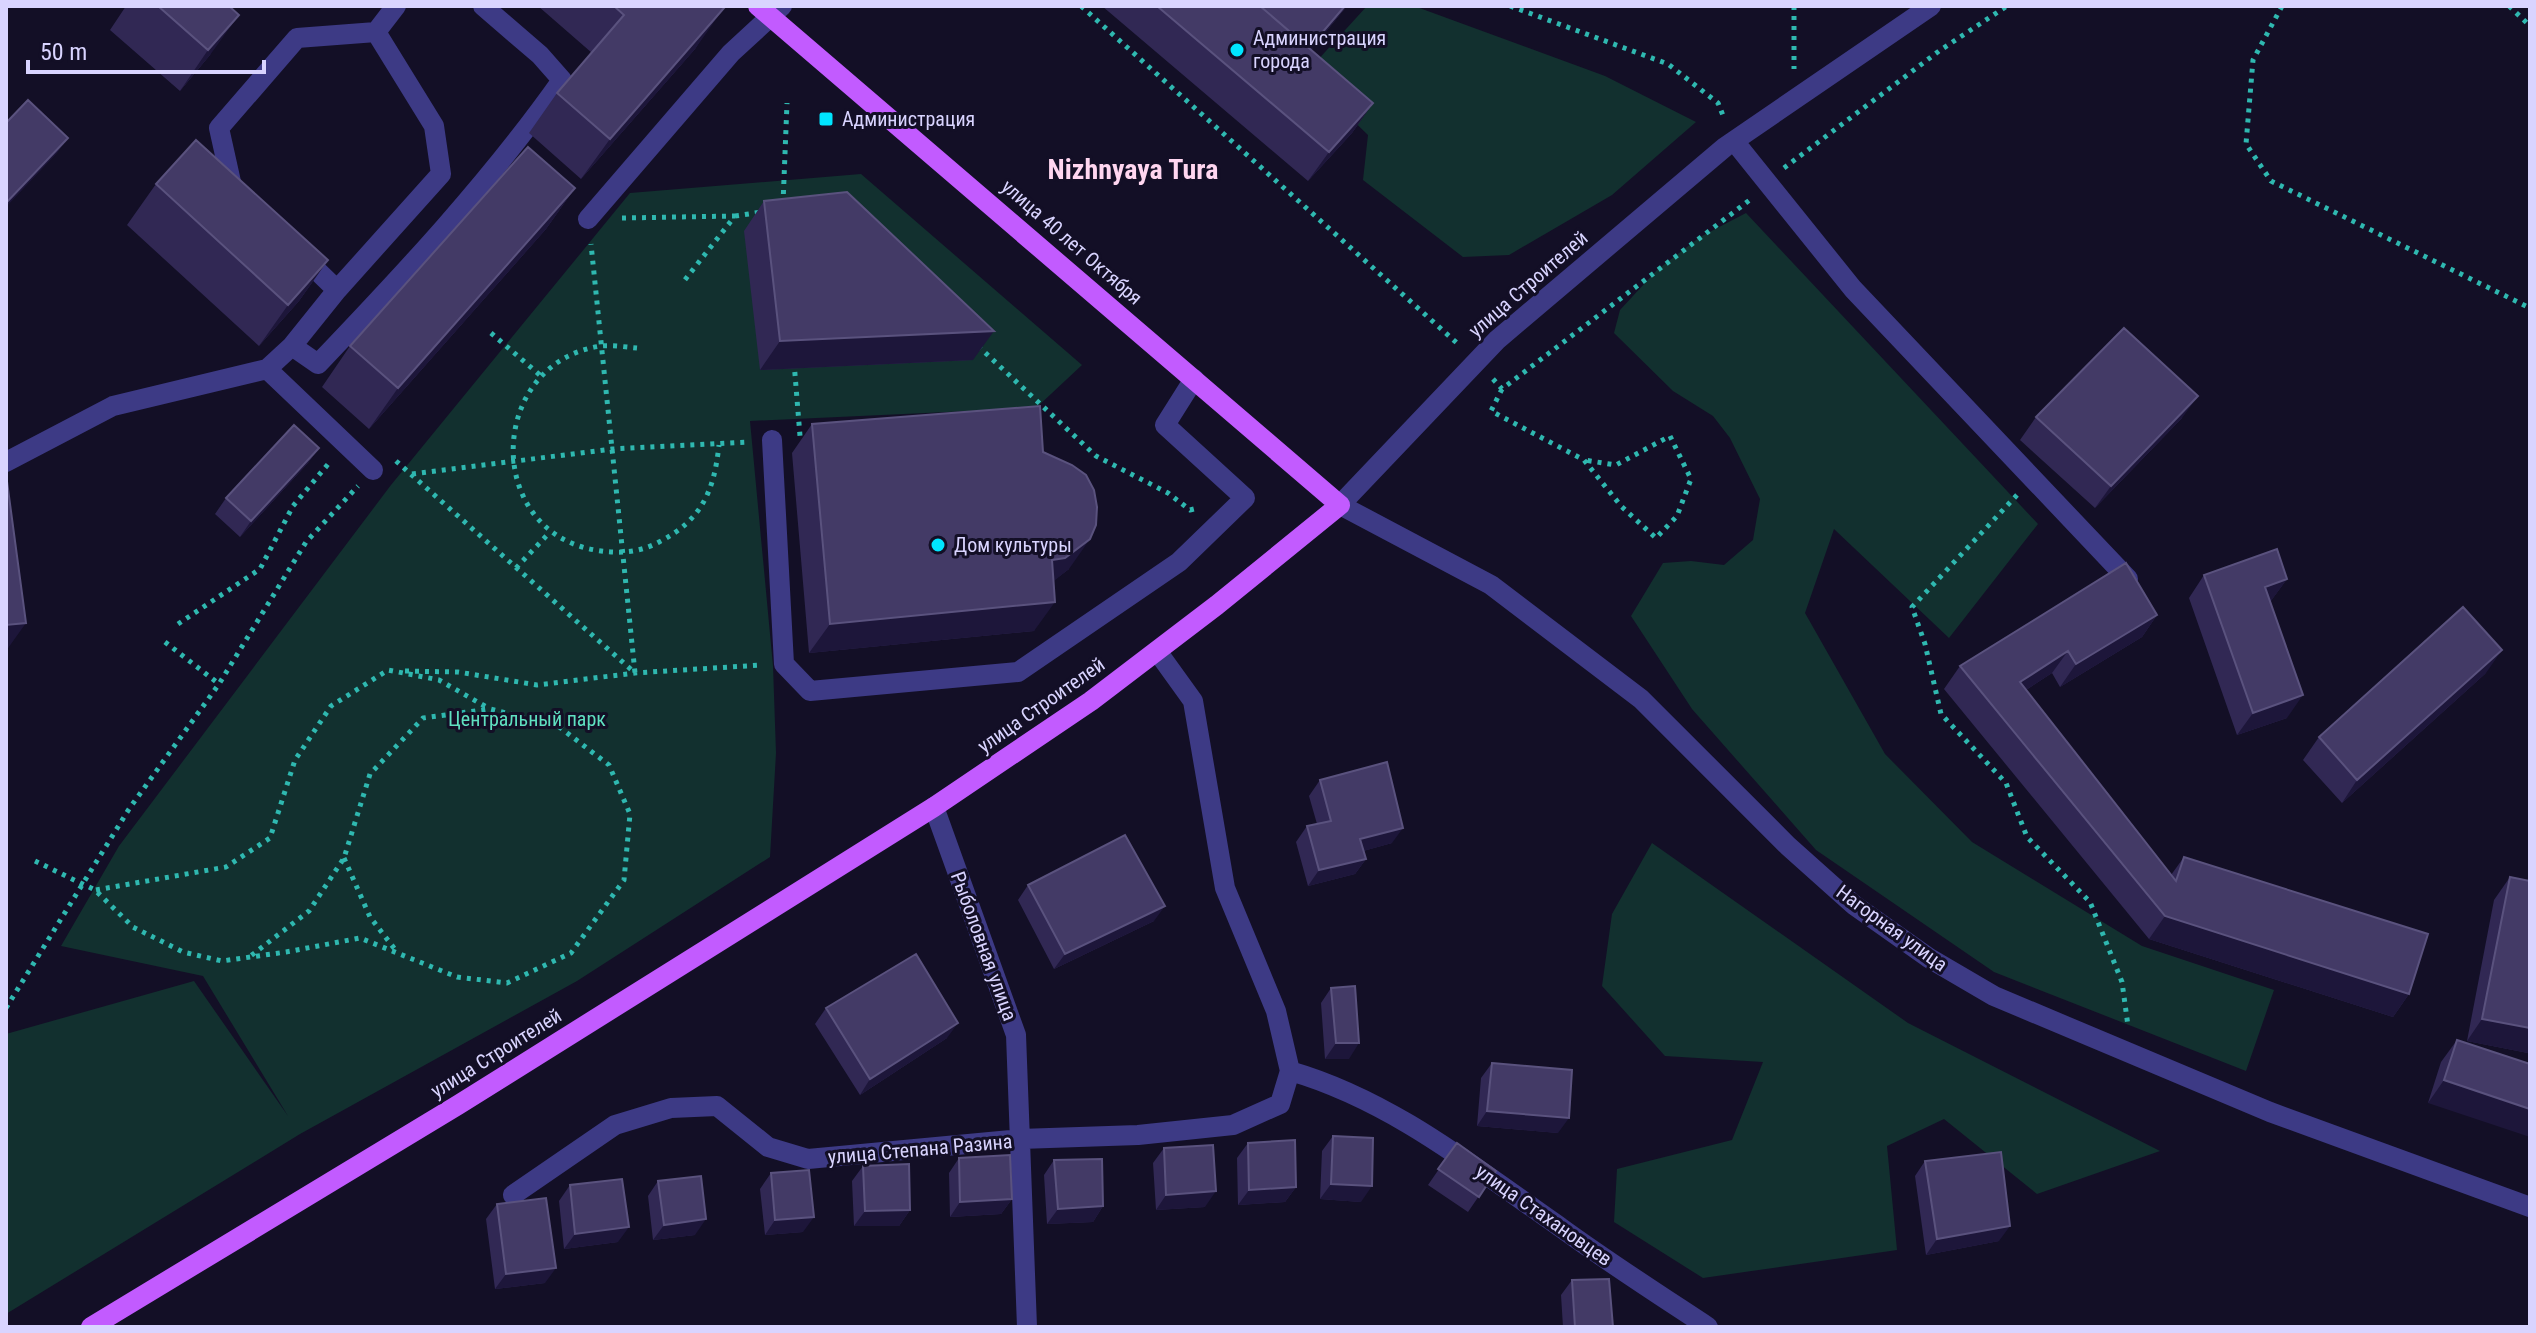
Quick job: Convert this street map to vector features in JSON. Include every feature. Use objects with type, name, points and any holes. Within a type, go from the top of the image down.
[{"type":"main road","name":"улица 40 лет Октября","points":[[771,10],[1340,505]]},
{"type":"main road","name":"улица Строителей","points":[[91,1327],[444,1113],[934,807],[1091,701],[1340,505]]},
{"type":"street","points":[[252,209],[230,188],[219,128],[297,38],[376,32],[396,6]]},
{"type":"street","points":[[292,346],[318,364],[390,288],[524,133],[562,80],[540,55],[483,6]]},
{"type":"street","name":"улица Строителей","points":[[1340,505],[1497,340],[1734,141],[1931,6]]},
{"type":"street","points":[[588,219],[771,10]]},
{"type":"street","points":[[6,462],[113,406],[267,369],[292,346],[337,290],[441,174],[434,126],[376,32]]},
{"type":"street","points":[[1734,141],[1853,289],[2128,579]]},
{"type":"street","points":[[284,239],[337,290]]},
{"type":"street","points":[[267,369],[373,470]]},
{"type":"street","points":[[772,440],[784,664],[810,691],[1018,672],[1179,562],[1245,498],[1165,425],[1194,379]]},
{"type":"street","name":"Нагорная улица","points":[[1340,505],[1491,585],[1628,689],[1788,846],[1843,895],[1929,958],[1994,996],[2132,1055],[2270,1112],[2530,1207]]},
{"type":"street","points":[[1157,651],[1193,701],[1225,888],[1276,1011],[1290,1071]]},
{"type":"street","name":"Рыболовная улица","points":[[934,807],[1016,1035],[1027,1327]]},
{"type":"street","name":"улица Степана Разина","points":[[513,1195],[615,1125],[671,1108],[717,1106],[768,1147],[808,1159],[1020,1139],[1138,1135],[1233,1125],[1280,1104],[1290,1071]]},
{"type":"street","name":"улица Стахановцев","points":[[1290,1071],[1330,1083],[1443,1144],[1563,1230],[1708,1327]]},
{"type":"path","points":[[1081,6],[1476,362],[1502,389]]},
{"type":"path","points":[[1510,6],[1668,64],[1718,103],[1734,141]]},
{"type":"path","points":[[1794,6],[1795,78],[1801,95]]},
{"type":"path","points":[[1584,460],[1621,506],[1656,538],[1677,516],[1691,479],[1670,436],[1616,465],[1584,460],[1491,411],[1502,389],[1927,59],[2007,6]]},
{"type":"path","points":[[2282,6],[2253,60],[2246,144],[2271,181],[2530,308]]},
{"type":"path","points":[[2509,6],[2530,26]]},
{"type":"path","points":[[783,210],[787,103]]},
{"type":"path","points":[[635,673],[588,219],[735,216],[771,211]]},
{"type":"path","points":[[684,281],[735,216]]},
{"type":"path","points":[[491,333],[541,376]]},
{"type":"path","points":[[971,339],[1096,456],[1168,493],[1190,510],[1241,502]]},
{"type":"path","points":[[637,348],[601,346],[569,356],[541,376],[521,405],[511,439],[514,473],[527,505],[550,532],[580,548],[613,554],[647,549],[677,533],[700,509],[715,478],[719,445]]},
{"type":"path","points":[[411,474],[612,449],[800,438],[794,362]]},
{"type":"path","points":[[178,624],[260,569],[293,506],[345,443]]},
{"type":"path","points":[[387,454],[635,673]]},
{"type":"path","points":[[6,1008],[129,809],[219,684],[306,542],[373,470]]},
{"type":"path","points":[[2031,480],[1912,607],[1925,644],[1941,714],[2006,783],[2027,837],[2090,902],[2122,982],[2132,1055]]},
{"type":"path","points":[[516,568],[550,532]]},
{"type":"path","points":[[165,642],[219,684]]},
{"type":"path","points":[[95,890],[226,867],[270,838],[295,760],[331,706],[388,670],[458,672],[537,685],[635,673],[784,664]]},
{"type":"path","points":[[35,861],[95,890],[133,927],[183,952],[222,961],[360,938],[457,977],[507,983],[571,953],[624,880],[630,814],[609,765],[558,726],[490,709],[439,680],[388,670]]},
{"type":"path","points":[[248,958],[309,911],[344,858],[370,774],[423,718],[490,709]]},
{"type":"path","points":[[344,858],[370,917],[398,953]]},
{"type":"green space","points":[[1367,6],[1414,6],[1605,76],[1696,122],[1612,195],[1509,255],[1463,257],[1363,180],[1368,135],[1305,74]]},
{"type":"green space","name":"Центральный парк","points":[[861,174],[1082,365],[1036,408],[750,421],[773,666],[776,753],[770,857],[577,981],[300,1134],[6,1314],[6,1034],[194,981],[288,1116],[203,976],[61,946],[119,846],[391,485],[630,193]]},
{"type":"green space","points":[[1746,213],[2038,524],[1949,638],[1834,529],[1805,613],[1885,754],[1972,842],[2142,946],[2274,990],[2246,1071],[1994,972],[1816,850],[1692,709],[1631,616],[1663,563],[1691,561],[1724,565],[1753,540],[1760,499],[1730,438],[1713,416],[1673,391],[1614,333],[1620,310],[1657,270],[1700,237]]},
{"type":"green space","points":[[1652,843],[1908,1023],[2160,1151],[2037,1194],[1944,1119],[1887,1146],[1897,1250],[1703,1278],[1614,1222],[1617,1169],[1732,1140],[1763,1062],[1665,1056],[1602,986],[1612,914]]},
{"type":"building","points":[[158,6],[229,6],[239,15],[208,50]]},
{"type":"building","points":[[614,6],[724,8],[610,139],[557,93],[624,15]]},
{"type":"building","points":[[1157,6],[1260,6],[1373,103],[1329,152]]},
{"type":"building","points":[[1260,6],[1345,6],[1309,48]]},
{"type":"building","points":[[28,100],[68,138],[6,203],[6,123]]},
{"type":"building","points":[[196,140],[328,260],[288,305],[156,184]]},
{"type":"building","points":[[528,147],[575,188],[398,388],[350,346]]},
{"type":"building","points":[[847,192],[994,331],[780,341],[764,201]]},
{"type":"building","points":[[2124,328],[2198,396],[2111,486],[2036,417]]},
{"type":"building","name":"Дом культуры","points":[[1040,406],[1043,452],[1086,475],[1094,490],[1097,507],[1096,525],[1090,539],[1065,558],[1052,560],[1055,602],[830,624],[812,424]]},
{"type":"building","points":[[294,425],[319,448],[251,521],[226,498]]},
{"type":"building","points":[[6,474],[26,623],[6,625]]},
{"type":"building","points":[[2277,549],[2287,579],[2265,587],[2303,695],[2253,713],[2204,575]]},
{"type":"building","points":[[2126,563],[2157,615],[2076,664],[2068,651],[2020,682],[2176,881],[2184,857],[2428,934],[2409,994],[2165,916],[1960,666]]},
{"type":"building","points":[[2463,607],[2502,650],[2357,780],[2319,737]]},
{"type":"building","points":[[1387,762],[1403,828],[1360,839],[1366,859],[1319,870],[1307,826],[1331,821],[1320,780]]},
{"type":"building","points":[[1125,835],[1165,906],[1065,954],[1028,885]]},
{"type":"building","points":[[2510,877],[2530,881],[2530,1028],[2482,1019]]},
{"type":"building","points":[[916,954],[958,1023],[870,1079],[826,1008]]},
{"type":"building","points":[[1355,986],[1359,1043],[1336,1043],[1331,988]]},
{"type":"building","points":[[2457,1040],[2530,1064],[2530,1109],[2444,1080]]},
{"type":"building","points":[[1492,1063],[1572,1070],[1569,1118],[1487,1111]]},
{"type":"building","points":[[1333,1136],[1373,1138],[1372,1186],[1331,1184]]},
{"type":"building","points":[[1295,1140],[1296,1187],[1249,1190],[1248,1143]]},
{"type":"building","points":[[1457,1143],[1496,1171],[1479,1197],[1438,1169]]},
{"type":"building","points":[[1213,1145],[1216,1191],[1166,1195],[1164,1148]]},
{"type":"building","points":[[2001,1152],[2010,1226],[1937,1239],[1925,1161]]},
{"type":"building","points":[[1010,1155],[1012,1199],[960,1202],[959,1158]]},
{"type":"building","points":[[1102,1159],[1103,1206],[1058,1209],[1054,1160]]},
{"type":"building","points":[[909,1164],[910,1210],[865,1211],[863,1166]]},
{"type":"building","points":[[809,1170],[814,1217],[775,1220],[771,1173]]},
{"type":"building","points":[[701,1176],[706,1219],[664,1225],[658,1181]]},
{"type":"building","points":[[622,1179],[629,1227],[575,1234],[570,1185]]},
{"type":"building","points":[[546,1198],[556,1268],[506,1274],[497,1204]]},
{"type":"building","points":[[1609,1279],[1613,1327],[1575,1327],[1572,1280]]},
{"type":"place","name":"Администрация города","points":[[1237,50]]},
{"type":"place","name":"Администрация","points":[[826,119]]},
{"type":"place","name":"Дом культуры","points":[[938,545]]},
{"type":"district","name":"Nizhnyaya Tura","points":[[1133,169]]}]
